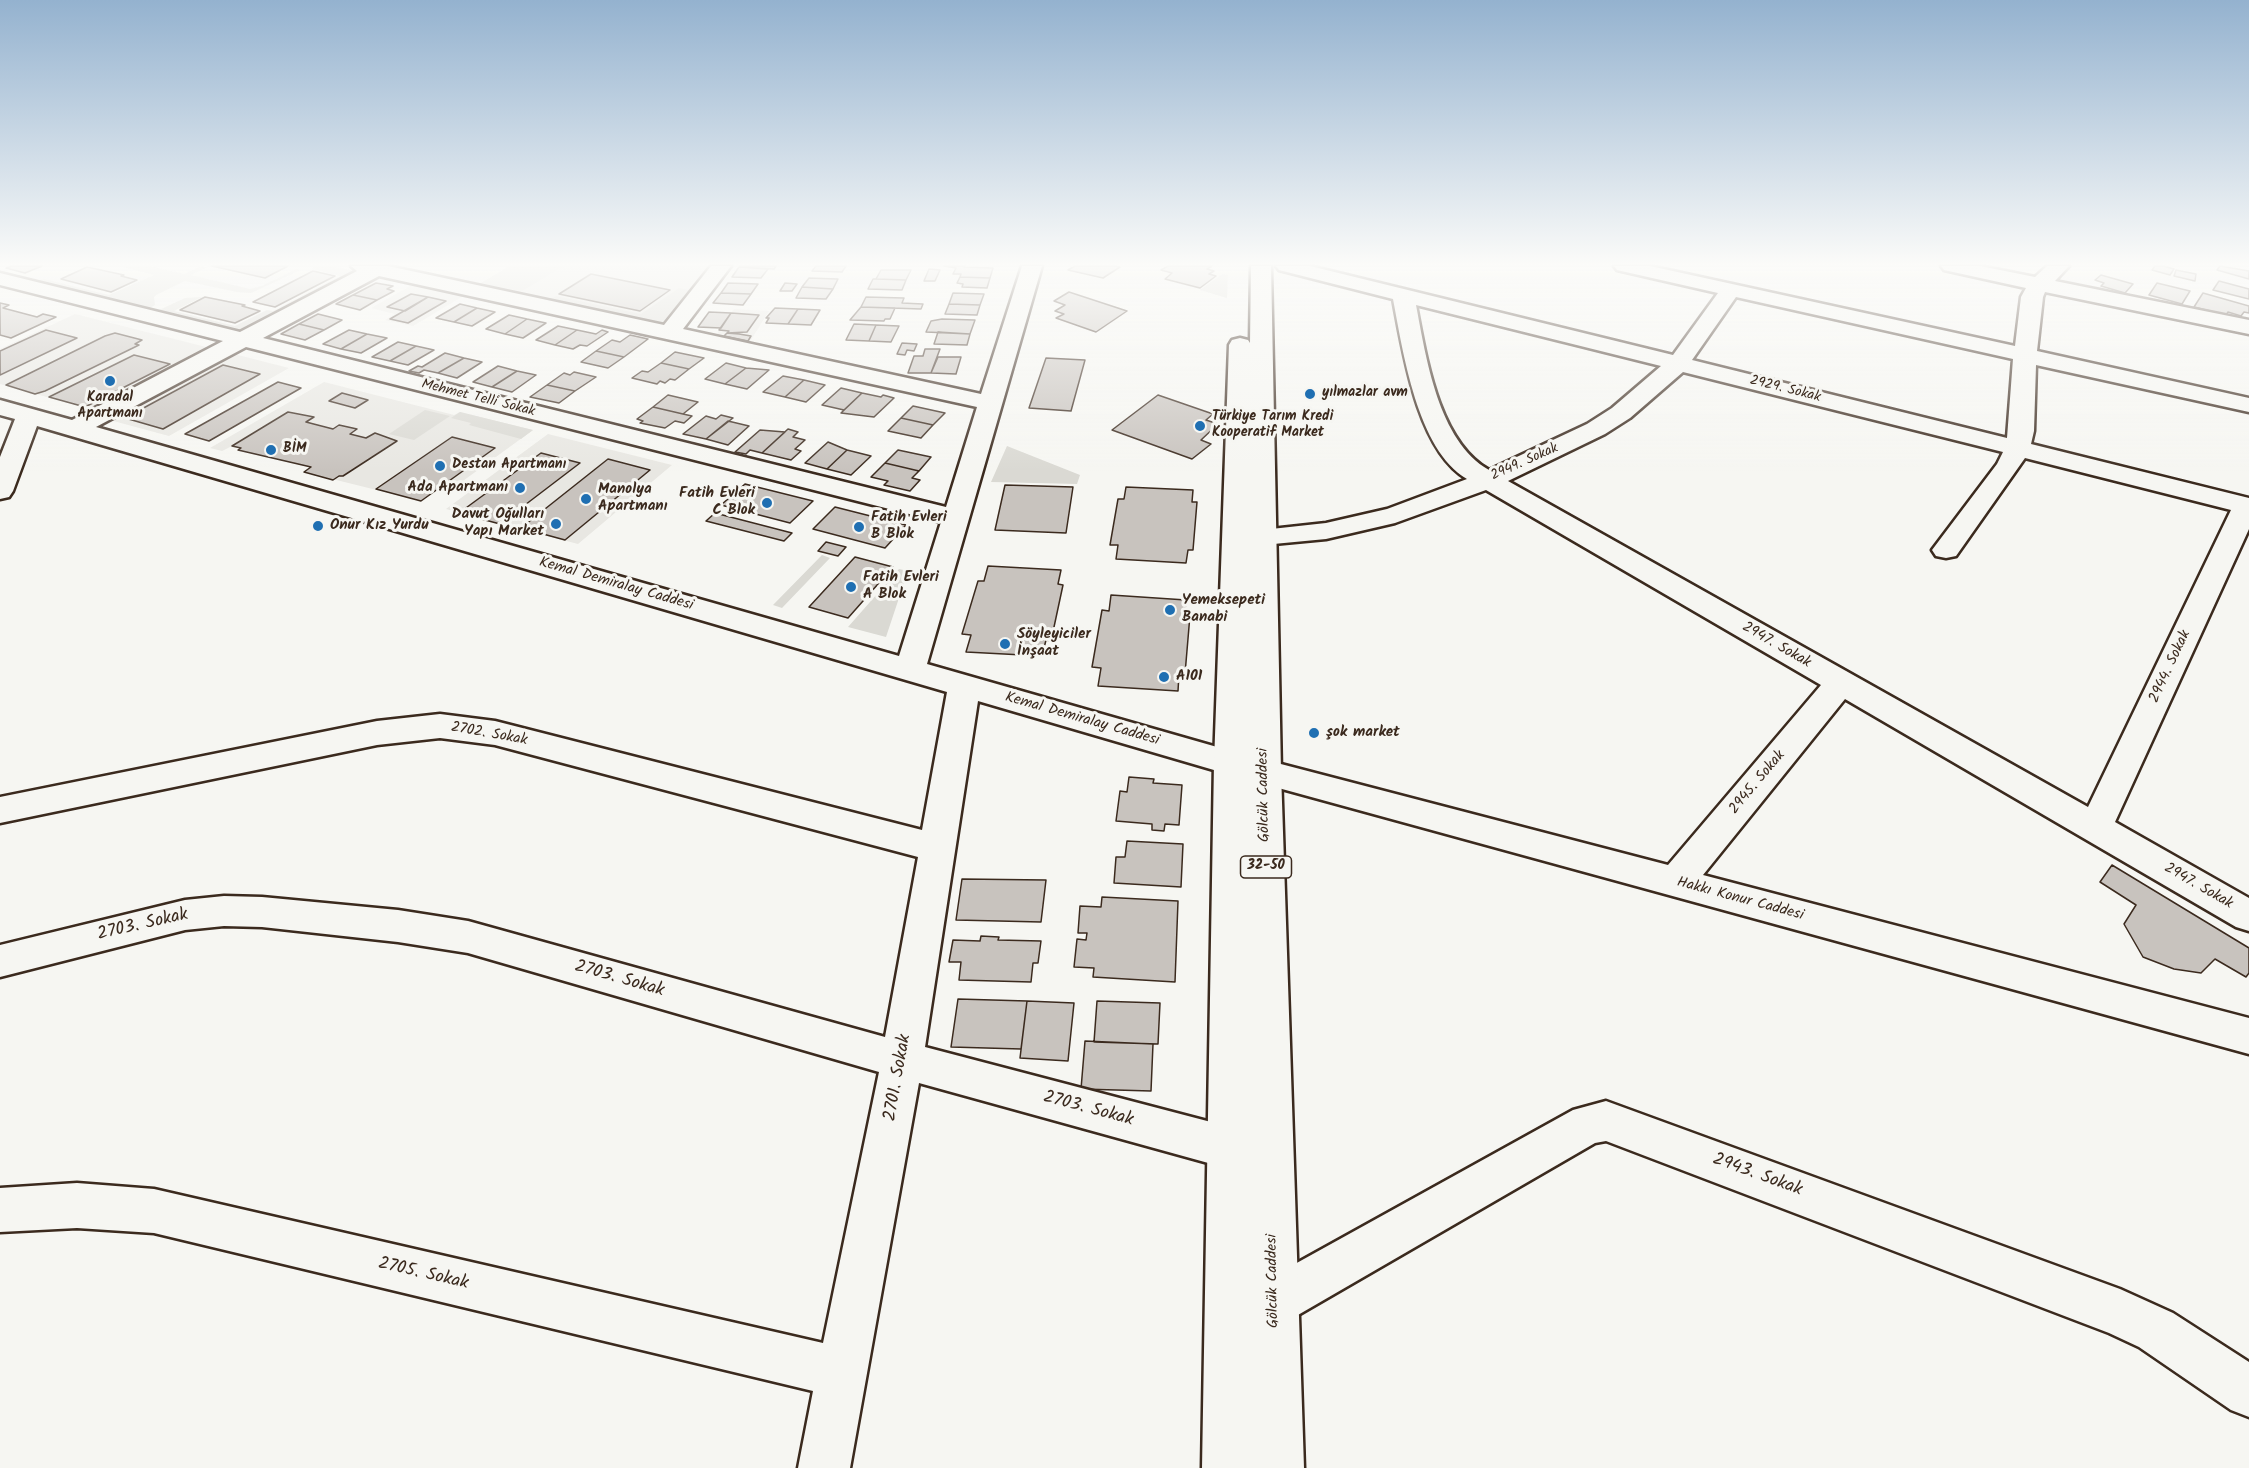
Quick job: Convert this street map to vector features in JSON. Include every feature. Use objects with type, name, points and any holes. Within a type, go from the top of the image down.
[{"type":"street","name":"Mehmet Telli Sokak","points":[[221,335],[956,518]]},
{"type":"street","points":[[75,428],[252,335]]},
{"type":"street","points":[[676,335],[990,403]]},
{"type":"street","points":[[910,670],[1011,335]]},
{"type":"street","name":"Gölcük Caddesi","points":[[1242,335],[1248,768],[1274,1302],[1278,1468]]},
{"type":"street","name":"Gölcük Caddesi","points":[[1228,1468],[1230,1148],[1248,768],[1263,537],[1262,335]]},
{"type":"street","name":"2947. Sokak","points":[[1411,335],[1426,402],[1435,423],[1461,460],[1486,480],[2249,916]]},
{"type":"street","name":"2929. Sokak","points":[[1560,335],[2247,506]]},
{"type":"street","name":"2949. Sokak","points":[[1263,537],[1357,526],[1395,515],[1486,480],[1596,429],[1621,413],[1678,364],[1699,335]]},
{"type":"street","points":[[1932,335],[2249,405]]},
{"type":"street","points":[[1946,550],[2009,465],[2018,449],[2022,431],[2027,335]]},
{"type":"street","name":"Kemal Demiralay Caddesi","points":[[0,407],[1248,768]]},
{"type":"street","points":[[0,490],[29,415]]},
{"type":"street","name":"2944. Sokak","points":[[2095,828],[2247,506]]},
{"type":"street","name":"2945. Sokak","points":[[1675,883],[1841,683]]},
{"type":"street","name":"2701. Sokak","points":[[824,1468],[902,1060],[964,686]]},
{"type":"street","name":"2702. Sokak","points":[[0,810],[377,733],[440,726],[468,728],[505,736],[937,848]]},
{"type":"street","name":"Hakkı Konur Caddesi","points":[[1248,768],[2249,1036]]},
{"type":"street","name":"2703. Sokak","points":[[0,961],[184,915],[224,911],[262,912],[398,926],[468,937],[902,1060],[1230,1148]]},
{"type":"street","name":"2943. Sokak","points":[[1274,1302],[1588,1124],[1606,1121],[2120,1313],[2156,1330],[2249,1392]]},
{"type":"street","name":"2705. Sokak","points":[[0,1210],[68,1204],[116,1205],[154,1211],[843,1373]]},
{"type":"shaded area","points":[[31,335],[156,335],[214,349],[97,411],[0,384],[0,349]]},
{"type":"shaded area","points":[[716,335],[754,335],[749,343]]},
{"type":"shaded area","points":[[230,353],[289,368],[169,436],[106,419]]},
{"type":"shaded area","points":[[324,382],[454,415],[460,412],[533,430],[456,486],[446,483],[421,501],[304,472],[310,467],[238,450],[240,448],[232,446],[222,451],[210,448]]},
{"type":"shaded area","points":[[425,410],[450,416],[414,440],[389,434]]},
{"type":"shaded area","points":[[460,412],[533,430],[521,439],[451,418]]},
{"type":"shaded area","points":[[548,434],[672,465],[578,544],[446,509]]},
{"type":"shaded area","points":[[1007,446],[1080,475],[1077,484],[991,482]]},
{"type":"shaded area","points":[[822,555],[830,558],[782,608],[773,605]]},
{"type":"shaded area","points":[[899,569],[908,571],[886,637],[848,627]]},
{"type":"building","points":[[0,335],[18,335],[11,338]]},
{"type":"building","points":[[36,335],[63,335],[77,338],[0,375],[0,351]]},
{"type":"building","points":[[121,335],[142,340],[135,344],[139,345],[45,391],[35,394],[6,385],[105,336]]},
{"type":"building","points":[[283,335],[315,335],[305,340]]},
{"type":"building","points":[[341,335],[366,335],[341,349],[323,344]]},
{"type":"building","points":[[366,335],[387,338],[361,353],[341,349]]},
{"type":"building","points":[[507,335],[528,335],[523,338]]},
{"type":"building","points":[[545,335],[570,335],[555,345],[536,340]]},
{"type":"building","points":[[570,335],[604,335],[587,346],[580,345],[573,349],[555,345]]},
{"type":"building","points":[[630,335],[648,339],[624,357],[596,351],[612,340],[620,342]]},
{"type":"building","points":[[742,335],[751,336],[748,341],[724,336]]},
{"type":"building","points":[[849,335],[872,335],[869,341],[846,340]]},
{"type":"building","points":[[872,335],[895,335],[891,342],[869,341]]},
{"type":"building","points":[[937,335],[970,335],[967,345],[934,344]]},
{"type":"building","points":[[398,342],[416,346],[390,361],[372,357]]},
{"type":"building","points":[[902,343],[917,344],[914,351],[907,350],[905,355],[897,354]]},
{"type":"building","points":[[416,346],[434,350],[408,365],[390,361]]},
{"type":"building","points":[[925,349],[940,349],[931,373],[908,373],[914,356],[923,356]]},
{"type":"building","points":[[596,351],[624,357],[608,368],[581,362]]},
{"type":"building","points":[[675,352],[704,358],[689,369],[661,363]]},
{"type":"building","points":[[445,353],[464,358],[438,373],[424,370],[419,373],[409,371],[418,366],[422,367]]},
{"type":"building","name":"Karadal Apartmanı","points":[[134,355],[170,364],[85,407],[49,397]]},
{"type":"building","points":[[938,357],[961,357],[956,374],[931,373]]},
{"type":"building","points":[[464,358],[482,362],[457,378],[438,373]]},
{"type":"building","points":[[1046,358],[1085,360],[1071,411],[1029,408]]},
{"type":"building","points":[[661,363],[689,369],[675,380],[670,379],[665,383],[660,381],[657,384],[632,378],[642,371],[648,372]]},
{"type":"building","points":[[726,363],[746,368],[725,384],[705,379]]},
{"type":"building","points":[[223,365],[260,374],[163,429],[125,418]]},
{"type":"building","points":[[498,366],[517,371],[492,387],[473,382]]},
{"type":"building","points":[[746,368],[769,370],[747,389],[725,384]]},
{"type":"building","points":[[517,371],[536,375],[512,392],[492,387]]},
{"type":"building","points":[[574,372],[596,377],[575,391],[547,385],[564,373],[570,375]]},
{"type":"building","points":[[783,376],[804,380],[785,397],[763,392]]},
{"type":"building","points":[[804,380],[825,385],[806,402],[785,397]]},
{"type":"building","points":[[278,382],[301,388],[209,441],[185,434]]},
{"type":"building","points":[[547,385],[575,391],[559,403],[530,397]]},
{"type":"building","points":[[841,388],[862,393],[844,410],[822,405]]},
{"type":"building","points":[[342,393],[368,400],[355,408],[329,401]]},
{"type":"building","points":[[862,393],[894,398],[874,417],[841,413]]},
{"type":"building","points":[[668,395],[698,402],[683,414],[653,407]]},
{"type":"building","points":[[1158,395],[1213,414],[1206,420],[1218,424],[1201,440],[1211,444],[1192,459],[1112,430]]},
{"type":"building","points":[[913,406],[945,413],[933,425],[901,418]]},
{"type":"building","points":[[653,407],[692,416],[684,423],[675,421],[665,428],[640,423],[643,421],[637,419]]},
{"type":"building","points":[[288,412],[314,417],[306,422],[333,429],[339,425],[357,429],[350,434],[366,438],[375,433],[397,441],[333,480],[304,472],[311,467],[238,450],[241,448],[232,446]]},
{"type":"building","points":[[721,415],[733,418],[706,439],[683,434],[706,416],[716,419]]},
{"type":"building","points":[[901,418],[933,425],[921,438],[888,431]]},
{"type":"building","points":[[728,421],[749,426],[728,445],[706,439]]},
{"type":"building","points":[[788,429],[798,432],[793,437],[805,440],[795,449],[801,451],[791,460],[762,453]]},
{"type":"building","points":[[760,430],[785,432],[762,453],[750,450],[746,454],[735,452]]},
{"type":"building","name":"Destan Apartmanı","points":[[452,437],[495,448],[421,501],[376,489]]},
{"type":"building","points":[[828,442],[847,450],[827,469],[805,463]]},
{"type":"building","points":[[847,450],[871,456],[851,475],[827,469]]},
{"type":"building","points":[[898,450],[931,457],[919,471],[885,463]]},
{"type":"building","name":"Ada Apartmanı","points":[[541,453],[580,463],[500,524],[459,513]]},
{"type":"building","name":"Manolya Apartmanı","points":[[608,459],[650,470],[565,540],[521,528]]},
{"type":"building","points":[[885,463],[919,471],[912,478],[920,480],[910,491],[884,485],[888,481],[871,477]]},
{"type":"building","name":"Fatih Evleri C Blok","points":[[745,484],[813,501],[790,523],[721,505]]},
{"type":"building","points":[[1005,485],[1073,487],[1066,533],[995,530]]},
{"type":"building","points":[[1126,487],[1193,490],[1192,502],[1197,502],[1193,550],[1188,550],[1186,563],[1116,559],[1118,545],[1110,545],[1118,499],[1124,499]]},
{"type":"building","name":"Fatih Evleri B Blok","points":[[835,507],[906,525],[885,548],[813,529]]},
{"type":"building","points":[[715,513],[792,533],[784,541],[706,521]]},
{"type":"building","points":[[826,542],[846,547],[838,556],[818,551]]},
{"type":"building","name":"Fatih Evleri A Blok","points":[[855,557],[893,567],[848,618],[809,607]]},
{"type":"building","points":[[988,566],[1061,570],[1058,584],[1063,585],[1051,641],[1046,640],[1042,656],[966,652],[971,635],[962,634],[978,581],[984,581]]},
{"type":"building","points":[[1111,595],[1186,600],[1185,615],[1190,615],[1185,674],[1179,674],[1178,691],[1098,686],[1101,668],[1092,667],[1102,610],[1109,611]]},
{"type":"building","points":[[1129,777],[1154,779],[1153,783],[1182,785],[1179,825],[1165,824],[1164,831],[1152,830],[1152,824],[1116,821],[1120,791],[1127,792]]},
{"type":"building","points":[[1127,841],[1183,844],[1181,887],[1114,883],[1116,857],[1125,857]]},
{"type":"building","points":[[2112,865],[2249,948],[2249,973],[2246,977],[2215,959],[2201,973],[2174,969],[2143,957],[2124,924],[2136,905],[2100,882]]},
{"type":"building","points":[[962,879],[1046,880],[1041,922],[956,920]]},
{"type":"building","points":[[1102,897],[1178,901],[1175,982],[1093,977],[1094,968],[1074,967],[1077,939],[1086,940],[1087,933],[1078,933],[1080,906],[1101,907]]},
{"type":"building","points":[[981,936],[999,937],[998,940],[1041,941],[1038,963],[1033,963],[1031,982],[959,980],[961,962],[949,962],[953,940],[980,941]]},
{"type":"building","points":[[958,999],[1027,1001],[1021,1049],[951,1047]]},
{"type":"building","points":[[1027,1001],[1074,1003],[1068,1061],[1020,1058]]},
{"type":"building","points":[[1097,1001],[1160,1003],[1158,1044],[1094,1042]]},
{"type":"building","points":[[1085,1041],[1153,1044],[1151,1091],[1081,1089]]},
{"type":"place","name":"Karadal Apartmanı","points":[[110,381]]},
{"type":"place","name":"yılmazlar avm","points":[[1310,394]]},
{"type":"place","name":"Türkiye Tarım Kredi Kooperatif Market","points":[[1200,426]]},
{"type":"place","name":"BİM","points":[[271,450]]},
{"type":"place","name":"Destan Apartmanı","points":[[440,466]]},
{"type":"place","name":"Ada Apartmanı","points":[[520,488]]},
{"type":"place","name":"Manolya Apartmanı","points":[[586,499]]},
{"type":"place","name":"Fatih Evleri C Blok","points":[[767,503]]},
{"type":"place","name":"Davut Oğulları Yapı Market","points":[[556,524]]},
{"type":"place","name":"Onur Kız Yurdu","points":[[318,526]]},
{"type":"place","name":"Fatih Evleri B Blok","points":[[859,527]]},
{"type":"place","name":"Fatih Evleri A Blok","points":[[851,587]]},
{"type":"place","name":"Yemeksepeti Banabi","points":[[1170,610]]},
{"type":"place","name":"Söyleyiciler İnşaat","points":[[1005,644]]},
{"type":"place","name":"A101","points":[[1164,677]]},
{"type":"place","name":"şok market","points":[[1314,733]]}]
